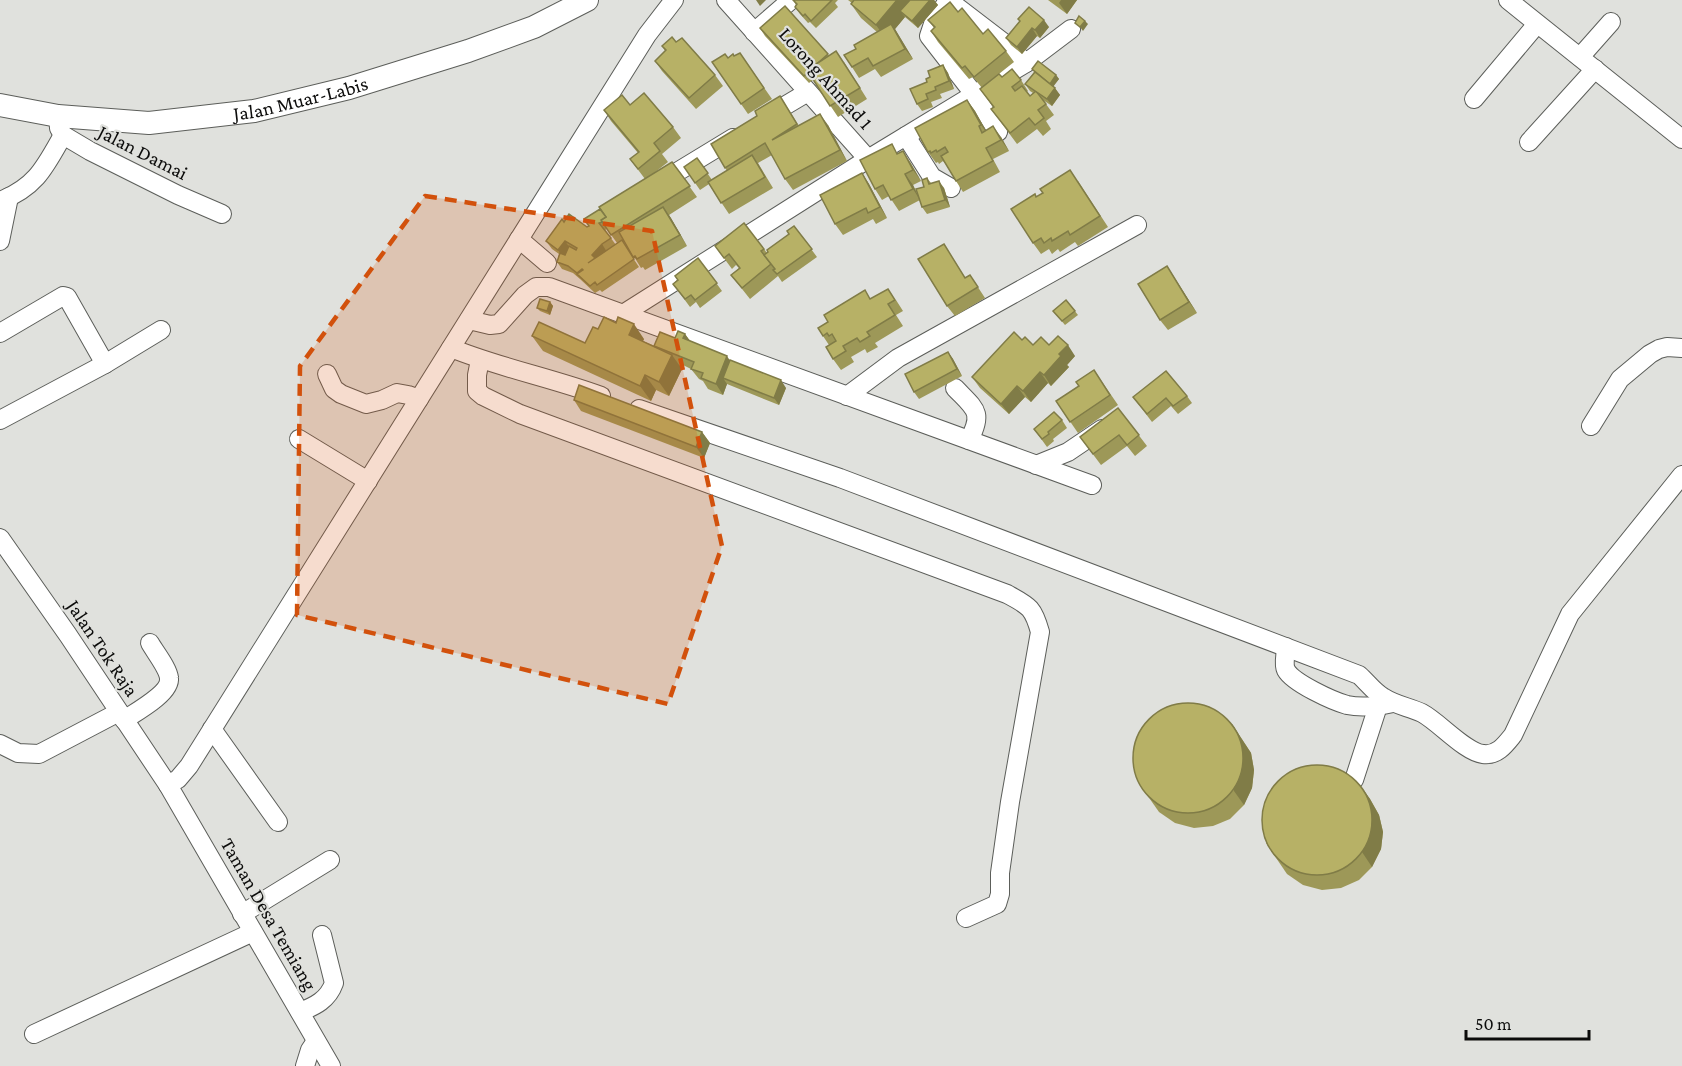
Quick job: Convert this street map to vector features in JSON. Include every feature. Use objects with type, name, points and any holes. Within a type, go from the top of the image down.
[{"type":"main road","name":"Jalan Muar-Labis","points":[[0,105],[61,126],[149,123],[254,111],[349,88],[468,51],[534,27],[587,0]]},
{"type":"street","points":[[168,785],[178,779],[189,766],[647,35],[674,0]]},
{"type":"street","name":"Lorong Ahmad 1","points":[[726,0],[868,159]]},
{"type":"street","points":[[754,32],[791,0]]},
{"type":"street","points":[[998,132],[974,94],[929,36],[933,24],[948,0],[1026,63]]},
{"type":"street","points":[[1508,0],[1682,139]]},
{"type":"street","points":[[1580,57],[1611,22]]},
{"type":"street","points":[[1474,99],[1538,24]]},
{"type":"street","points":[[623,314],[868,159],[1026,63],[1071,29]]},
{"type":"street","points":[[1529,142],[1595,69]]},
{"type":"street","points":[[648,189],[808,92]]},
{"type":"street","points":[[0,241],[4,199],[24,189],[38,176],[61,126]]},
{"type":"street","name":"Jalan Damai","points":[[61,126],[90,151],[178,195],[222,214]]},
{"type":"street","points":[[906,136],[932,177],[951,188]]},
{"type":"street","points":[[847,396],[898,358],[1137,225]]},
{"type":"street","points":[[519,239],[547,263]]},
{"type":"street","points":[[469,320],[490,325],[499,324],[525,295],[537,286],[549,288],[1092,485]]},
{"type":"street","points":[[0,333],[63,296],[67,297],[105,364]]},
{"type":"street","points":[[0,420],[105,364],[161,330]]},
{"type":"street","points":[[451,348],[480,360],[570,385],[840,478],[1286,647],[1359,675],[1372,686],[1386,704]]},
{"type":"street","points":[[1591,426],[1620,379],[1659,349],[1682,348]]},
{"type":"street","points":[[480,360],[477,391],[520,414],[1007,594],[1027,605],[1035,614],[1040,632],[1010,802],[1000,873],[1000,894],[997,904],[966,918]]},
{"type":"street","points":[[327,374],[334,388],[341,394],[366,404],[397,393],[419,399]]},
{"type":"street","points":[[955,388],[974,408],[977,416],[977,425],[969,440]]},
{"type":"street","points":[[1036,465],[1068,452],[1112,421]]},
{"type":"street","points":[[299,439],[368,481]]},
{"type":"street","points":[[1286,647],[1285,667],[1289,675],[1308,687],[1347,705],[1386,704],[1422,713],[1472,750],[1482,754],[1495,753],[1513,735],[1570,614],[1682,475]]},
{"type":"street","name":"Jalan Tok Raja","points":[[0,538],[8,564],[68,635],[168,785]]},
{"type":"street","points":[[0,744],[18,753],[39,754],[122,716],[162,694],[170,679],[150,643]]},
{"type":"street","points":[[1354,780],[1386,704]]},
{"type":"street","points":[[212,729],[278,822]]},
{"type":"street","name":"Taman Desa Temiang","points":[[168,785],[331,1066]]},
{"type":"street","points":[[243,914],[330,860]]},
{"type":"street","points":[[34,1034],[253,932]]},
{"type":"street","points":[[300,1012],[325,999],[334,983],[322,934]]},
{"type":"street","points":[[305,1066],[310,1050],[316,1041]]},
{"type":"highlighted area","points":[[425,196],[652,231],[722,546],[668,704],[297,615],[300,366]]},
{"type":"building","points":[[793,0],[832,0],[811,21],[795,7],[797,4]]},
{"type":"building","points":[[854,0],[897,0],[876,25],[851,4]]},
{"type":"building","points":[[910,0],[930,0],[912,21],[900,11]]},
{"type":"building","points":[[950,2],[958,12],[962,8],[983,34],[988,29],[1006,51],[974,77],[965,66],[962,68],[931,31],[935,27],[928,20]]},
{"type":"building","points":[[785,6],[828,54],[807,70],[804,76],[760,28]]},
{"type":"building","points":[[1029,7],[1044,20],[1035,30],[1032,28],[1017,47],[1006,38]]},
{"type":"building","points":[[1079,16],[1085,21],[1080,27],[1075,23]]},
{"type":"building","points":[[891,24],[905,49],[873,66],[868,58],[852,67],[844,55],[856,49],[854,45]]},
{"type":"building","points":[[672,37],[676,42],[682,38],[715,75],[689,98],[655,61],[666,50],[662,46]]},
{"type":"building","points":[[836,51],[860,88],[830,106],[807,70]]},
{"type":"building","points":[[740,53],[764,88],[741,104],[712,62],[725,54],[728,58]]},
{"type":"building","points":[[1038,61],[1056,75],[1050,84],[1032,69]]},
{"type":"building","points":[[943,65],[949,81],[935,87],[936,90],[926,94],[928,99],[917,104],[910,89],[927,82],[926,79],[930,77],[928,71]]},
{"type":"building","points":[[1012,69],[1021,80],[1012,87],[1015,91],[1022,86],[1030,96],[1036,91],[1046,104],[1038,110],[1044,118],[1035,125],[1029,118],[1010,133],[991,109],[994,107],[980,89],[999,74],[1002,77]]},
{"type":"building","points":[[1035,72],[1055,88],[1047,99],[1025,84]]},
{"type":"building","points":[[644,93],[673,127],[654,143],[660,151],[638,169],[630,159],[639,152],[604,110],[622,95],[630,105]]},
{"type":"building","points":[[780,96],[797,124],[772,140],[820,114],[840,150],[785,179],[765,143],[725,168],[711,144],[757,116],[755,111]]},
{"type":"building","points":[[967,100],[981,125],[979,126],[982,133],[993,126],[1001,140],[986,148],[993,161],[956,181],[941,156],[948,152],[945,147],[937,152],[936,150],[928,152],[915,128]]},
{"type":"building","points":[[892,144],[897,154],[903,151],[913,170],[905,174],[913,189],[891,200],[883,185],[875,189],[860,160]]},
{"type":"building","points":[[752,155],[765,177],[721,203],[708,182]]},
{"type":"building","points":[[697,158],[708,173],[695,183],[684,167]]},
{"type":"building","points":[[672,162],[690,186],[611,235],[601,220],[606,217],[599,207]]},
{"type":"building","points":[[1070,170],[1100,216],[1070,235],[1068,231],[1052,241],[1051,238],[1044,243],[1041,238],[1033,243],[1011,209],[1035,194],[1036,197],[1043,193],[1040,189]]},
{"type":"building","points":[[862,173],[880,207],[868,213],[866,208],[835,224],[820,195]]},
{"type":"building","points":[[927,178],[929,184],[939,181],[945,200],[922,207],[916,189],[924,187],[922,180]]},
{"type":"building","points":[[663,207],[680,235],[637,259],[633,257],[619,232]]},
{"type":"building","points":[[600,209],[606,217],[599,223],[611,238],[602,244],[592,255],[595,258],[588,263],[622,240],[634,259],[597,285],[595,282],[590,286],[577,274],[582,269],[577,273],[557,262],[560,253],[565,255],[569,246],[576,250],[577,248],[565,241],[558,250],[546,241],[562,219],[564,222],[569,214],[587,227],[589,226],[584,219]]},
{"type":"building","points":[[744,223],[764,249],[761,251],[771,264],[742,288],[731,275],[740,268],[729,254],[724,258],[715,246]]},
{"type":"building","points":[[794,226],[812,249],[777,274],[764,255],[768,252],[767,250],[789,234],[787,231]]},
{"type":"building","points":[[944,244],[965,278],[970,275],[978,287],[947,306],[918,259]]},
{"type":"building","points":[[698,258],[717,283],[695,300],[691,295],[685,299],[673,284],[678,280],[675,276]]},
{"type":"building","points":[[1167,266],[1189,302],[1160,320],[1138,284]]},
{"type":"building","points":[[888,289],[895,300],[888,304],[895,315],[867,332],[870,336],[860,342],[857,338],[843,346],[846,351],[833,359],[826,347],[836,341],[832,334],[829,336],[827,333],[823,336],[818,328],[828,322],[824,315],[865,290],[870,299]]},
{"type":"building","points":[[540,299],[550,302],[547,311],[537,308]]},
{"type":"building","points":[[1066,300],[1075,311],[1062,321],[1053,311]]},
{"type":"building","points":[[604,317],[616,323],[618,317],[634,324],[629,335],[672,355],[659,382],[645,375],[640,386],[532,336],[539,322],[585,343],[593,327],[598,329]]},
{"type":"building","points":[[678,331],[685,334],[683,338],[727,356],[716,384],[701,378],[703,373],[691,369],[694,362],[654,346],[660,332],[675,338]]},
{"type":"building","points":[[1014,332],[1022,340],[1025,337],[1033,345],[1041,337],[1049,345],[1058,336],[1068,345],[1044,375],[1040,372],[1023,391],[1017,386],[1001,404],[972,377]]},
{"type":"building","points":[[948,352],[957,369],[914,392],[905,374]]},
{"type":"building","points":[[730,360],[781,380],[774,398],[723,378]]},
{"type":"building","points":[[1094,370],[1110,395],[1070,422],[1056,401],[1079,386],[1076,382]]},
{"type":"building","points":[[1166,371],[1187,396],[1173,406],[1166,398],[1147,414],[1133,397]]},
{"type":"building","points":[[579,385],[702,432],[696,447],[574,400]]},
{"type":"building","points":[[1118,408],[1139,435],[1127,445],[1119,435],[1093,454],[1080,437]]},
{"type":"building","points":[[1054,412],[1062,420],[1042,439],[1034,429]]},
{"type":"building","points":[[1188,703],[1209,707],[1227,719],[1239,737],[1243,758],[1239,779],[1227,797],[1209,809],[1188,813],[1167,809],[1149,797],[1137,779],[1133,758],[1137,737],[1149,719],[1167,707]]},
{"type":"building","points":[[1317,765],[1338,769],[1356,781],[1368,799],[1372,820],[1368,841],[1356,859],[1338,871],[1317,875],[1296,871],[1278,859],[1266,841],[1262,820],[1266,799],[1278,781],[1296,769]]}]
